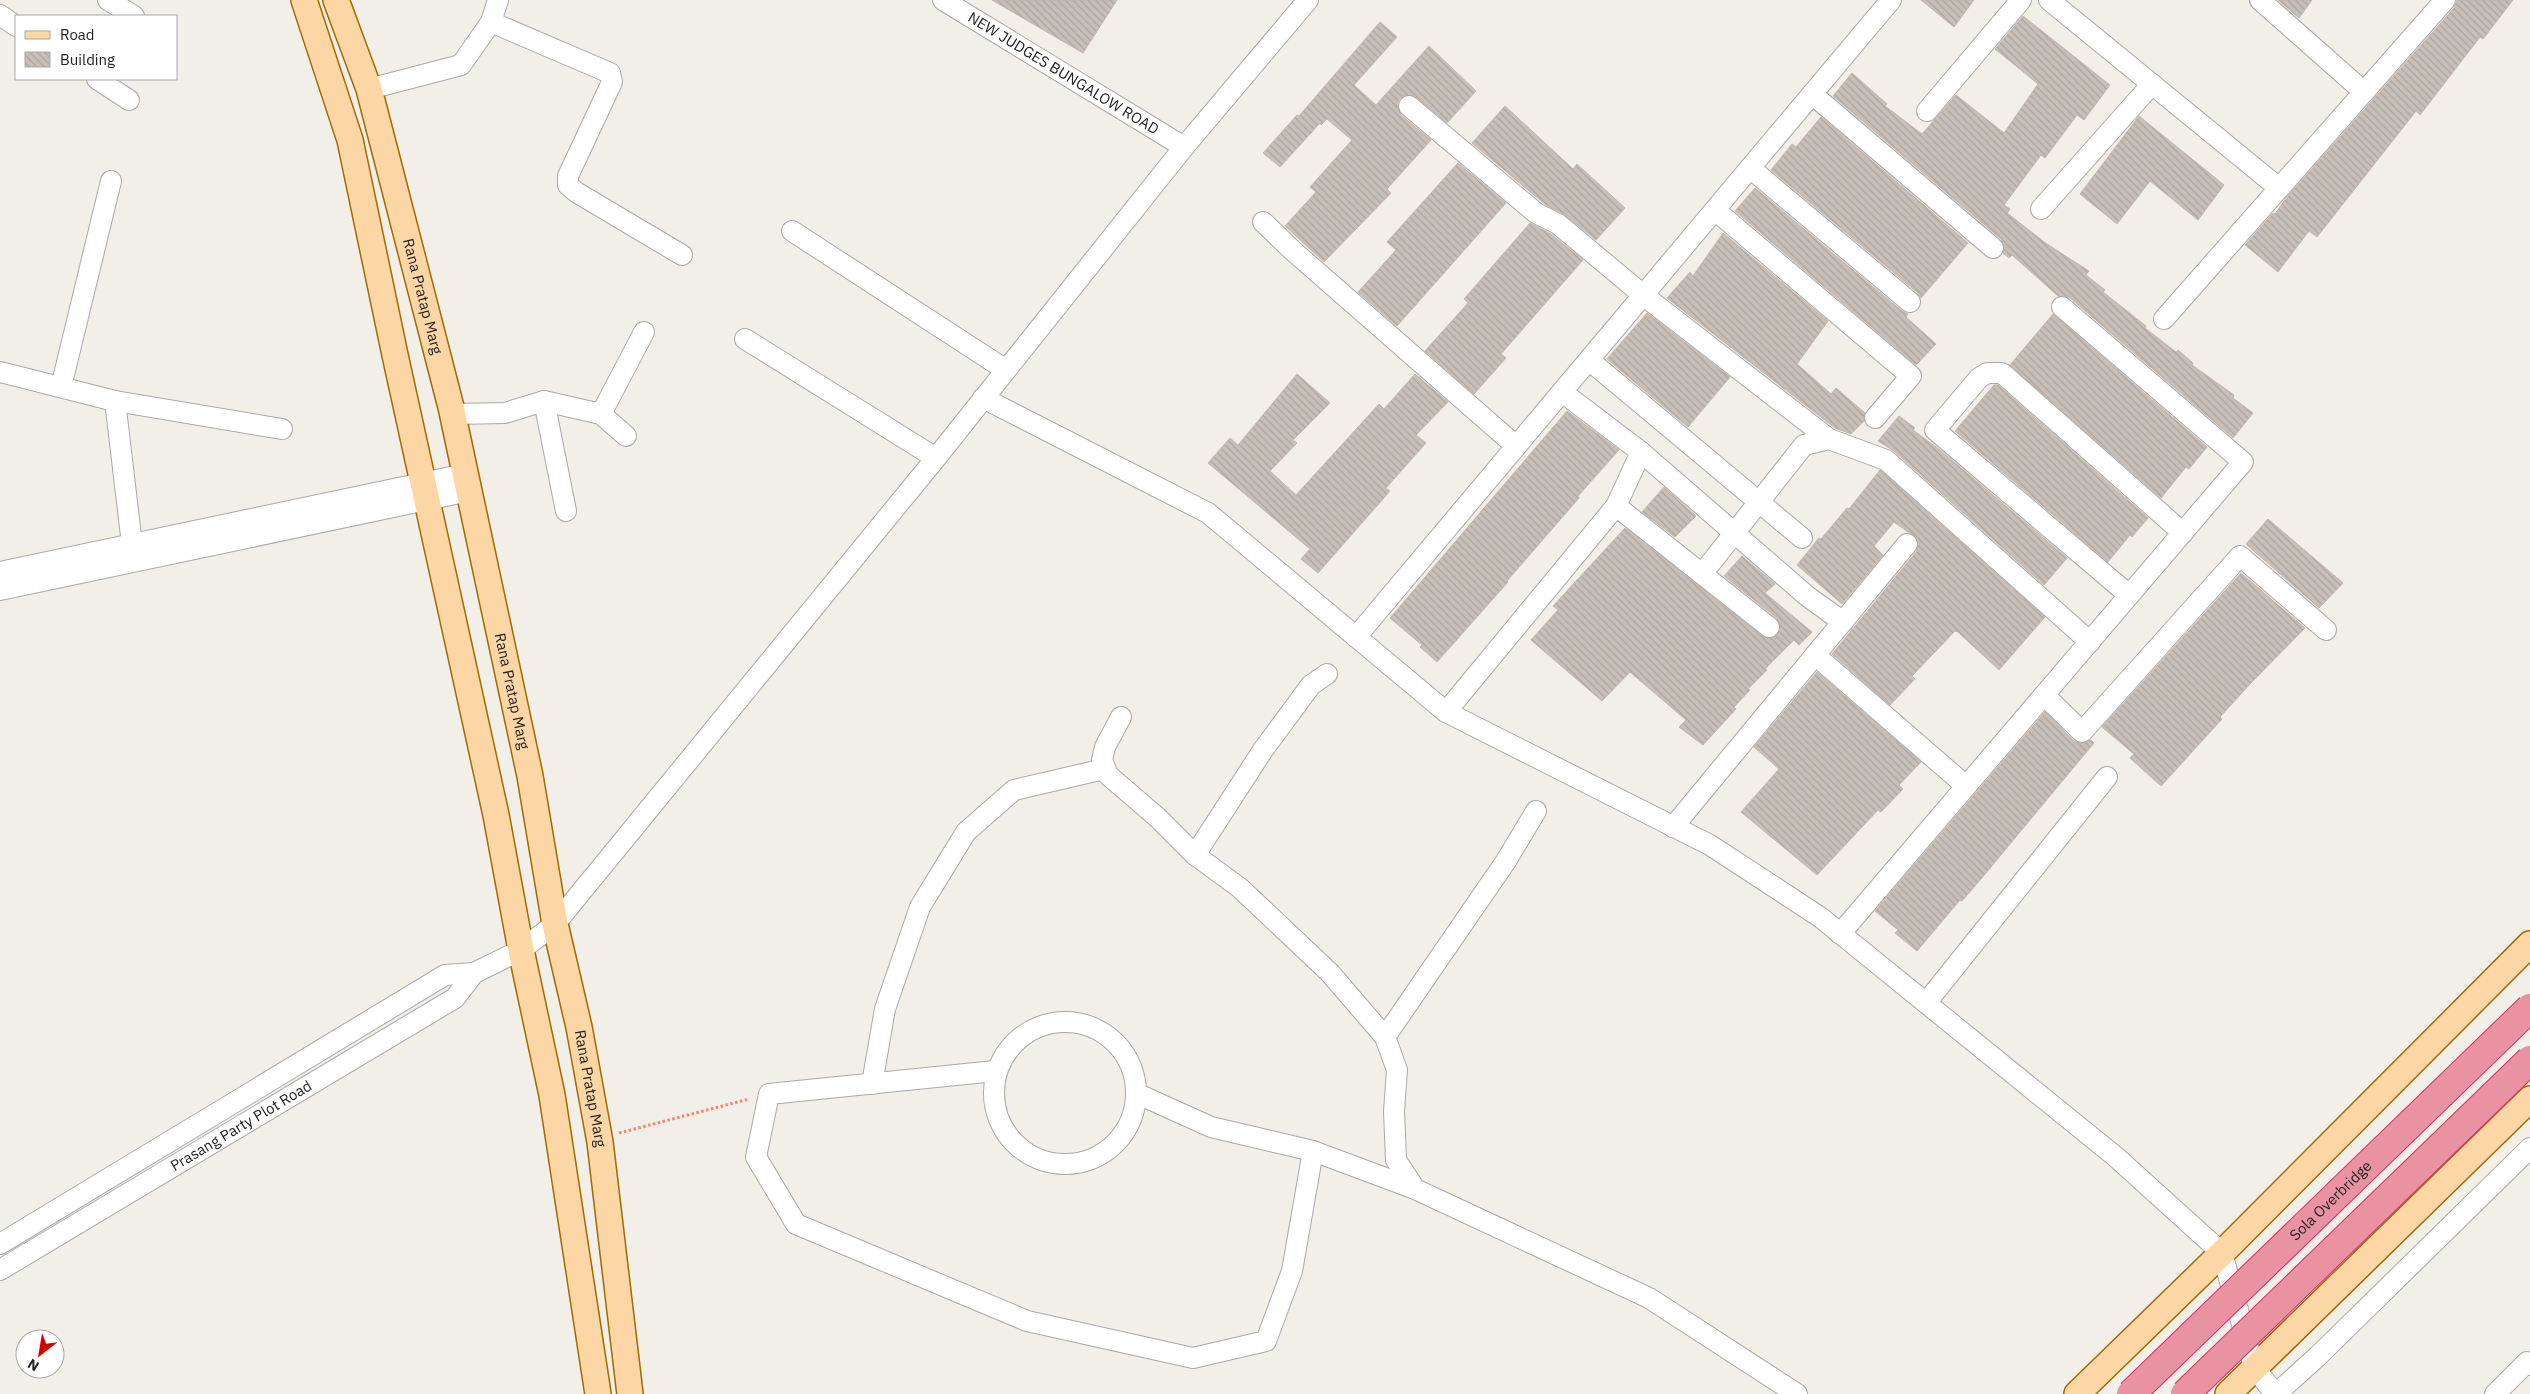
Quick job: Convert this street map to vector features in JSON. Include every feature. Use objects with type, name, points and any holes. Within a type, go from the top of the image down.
[{"type":"highway","name":"Sola Overbridge","points":[[2131,1394],[2530,1008]]},
{"type":"highway","points":[[2185,1394],[2530,1060]]},
{"type":"main road","points":[[304,0],[350,140],[496,815],[521,950],[552,1095],[598,1394]]},
{"type":"main road","name":"Rana Pratap Marg","points":[[336,0],[369,89],[453,414],[530,776],[554,924],[579,1027],[600,1146],[630,1394]]},
{"type":"main road","points":[[2077,1394],[2222,1253],[2530,944]]},
{"type":"main road","points":[[2228,1394],[2530,1100]]},
{"type":"main road","points":[[561,1155],[600,1146]]},
{"type":"street","points":[[108,0],[132,15]]},
{"type":"street","points":[[369,89],[461,65],[491,22],[498,0]]},
{"type":"street","name":"Prasang Party Plot Road","points":[[0,1244],[445,976],[474,973],[521,950],[554,924],[936,458],[1184,147],[1308,0]]},
{"type":"street","points":[[1356,636],[1891,0]]},
{"type":"street","points":[[1926,111],[2021,0]]},
{"type":"street","points":[[2049,0],[2279,188]]},
{"type":"street","points":[[2260,0],[2364,92]]},
{"type":"street","points":[[2164,318],[2445,0]]},
{"type":"street","name":"NEW JUDGES BUNGALOW ROAD","points":[[953,3],[1184,147]]},
{"type":"street","points":[[0,15],[15,25]]},
{"type":"street","points":[[491,22],[610,73],[612,82],[568,176],[568,185],[576,192],[682,255]]},
{"type":"street","points":[[99,80],[129,100]]},
{"type":"street","points":[[2041,209],[2152,84]]},
{"type":"street","points":[[1812,94],[1993,248]]},
{"type":"street","points":[[1409,106],[1536,213],[1558,224],[1643,295],[1829,439],[1886,460],[2090,642]]},
{"type":"street","points":[[1750,168],[1910,302]]},
{"type":"street","points":[[61,387],[111,181]]},
{"type":"street","points":[[1715,210],[1911,376],[1875,418]]},
{"type":"street","points":[[1263,222],[1292,250],[1516,446]]},
{"type":"street","points":[[792,231],[1006,370]]},
{"type":"street","points":[[1840,934],[2244,462],[2062,307]]},
{"type":"street","points":[[601,414],[644,332]]},
{"type":"street","points":[[745,339],[936,458]]},
{"type":"street","points":[[1589,360],[1802,538]]},
{"type":"street","points":[[0,372],[114,401],[282,429]]},
{"type":"street","points":[[2129,595],[1935,430],[1979,378],[1986,373],[2002,373],[2183,533]]},
{"type":"street","points":[[1562,392],[1641,452],[1806,596],[1843,622]]},
{"type":"street","points":[[984,398],[1208,513],[1446,712],[1710,845],[1820,917],[2116,1157],[2222,1253],[2254,1367],[2275,1394],[2326,1349],[2530,1148]]},
{"type":"street","points":[[114,401],[132,544]]},
{"type":"street","points":[[453,414],[505,413],[544,401],[601,414],[626,436]]},
{"type":"street","points":[[544,401],[566,511]]},
{"type":"street","points":[[1702,574],[1804,445],[1829,439]]},
{"type":"street","points":[[1446,712],[1616,506],[1641,452]]},
{"type":"street","points":[[0,572],[36,573],[467,483]]},
{"type":"street","points":[[0,590],[36,573],[132,544],[426,492]]},
{"type":"street","points":[[1616,506],[1769,627]]},
{"type":"street","points":[[1673,827],[1907,544]]},
{"type":"street","points":[[2044,695],[2082,732],[2240,556],[2326,630]]},
{"type":"street","points":[[1815,655],[1966,786]]},
{"type":"street","points":[[1195,855],[1263,750],[1311,685],[1327,674]]},
{"type":"street","points":[[1121,717],[1105,746],[1102,760],[1108,775],[1158,818],[1195,855],[1240,888],[1316,960],[1385,1037],[1397,1070],[1394,1111],[1396,1160],[1415,1189]]},
{"type":"street","points":[[872,1084],[886,1010],[920,907],[966,832],[1014,790],[1104,769]]},
{"type":"street","points":[[1926,1003],[2107,777]]},
{"type":"street","points":[[1385,1037],[1506,860],[1536,811]]},
{"type":"street","name":"Prasang Party Plot Road","points":[[0,1270],[455,998],[474,973]]},
{"type":"street","points":[[1054,1020],[1078,1021],[1108,1034],[1133,1068],[1138,1094],[1132,1121],[1117,1144],[1087,1162],[1059,1165],[1024,1153],[995,1114],[995,1071],[1018,1037],[1054,1020]]},
{"type":"street","points":[[995,1071],[768,1094],[756,1157],[796,1224],[1027,1321],[1193,1358],[1266,1341],[1292,1271],[1313,1151]]},
{"type":"street","points":[[1138,1094],[1211,1128],[1313,1151],[1415,1189],[1649,1298],[1797,1394]]},
{"type":"street","points":[[2495,1394],[2527,1362],[2530,1365]]},
{"type":"path","points":[[600,1146],[628,1130],[768,1094]]},
{"type":"building","points":[[992,0],[1117,0],[1083,53]]},
{"type":"building","points":[[1921,0],[1974,0],[1954,27]]},
{"type":"building","points":[[2278,0],[2312,0],[2299,18]]},
{"type":"building","points":[[2457,0],[2513,0],[2483,39],[2480,37],[2420,115],[2416,111],[2317,237],[2309,231],[2278,272],[2245,245],[2273,213],[2275,214],[2287,197],[2454,8]]},
{"type":"building","points":[[2023,16],[2110,85],[2084,120],[2077,115],[2045,158],[2041,155],[2004,205],[2010,209],[2007,213],[2047,244],[2089,271],[2086,275],[2105,290],[2103,292],[2176,352],[2178,350],[2193,363],[2192,365],[2234,395],[2233,398],[2253,413],[2233,438],[2070,298],[2058,296],[2012,255],[2009,258],[2003,253],[2004,244],[2001,239],[1833,96],[1852,73],[1887,104],[1885,106],[1922,134],[1956,95],[2004,133],[2038,84],[1995,49]]},
{"type":"building","points":[[1380,22],[1397,37],[1354,85],[1376,105],[1429,46],[1476,91],[1447,123],[1416,97],[1405,95],[1400,98],[1397,104],[1401,115],[1431,140],[1387,189],[1391,193],[1324,262],[1285,226],[1316,192],[1310,187],[1352,140],[1327,119],[1321,125],[1320,123],[1280,167],[1263,153],[1297,115],[1299,116]]},
{"type":"building","points":[[1505,106],[1573,169],[1577,164],[1625,208],[1596,240],[1565,215],[1546,205],[1472,143]]},
{"type":"building","points":[[2139,116],[2224,185],[2198,220],[2150,181],[2117,224],[2080,194]]},
{"type":"building","points":[[1821,117],[1968,243],[1921,298],[1918,293],[1771,170],[1792,144],[1796,147]]},
{"type":"building","points":[[1458,163],[1506,203],[1397,326],[1358,292],[1396,250],[1387,242]]},
{"type":"building","points":[[1755,188],[1908,314],[1906,317],[1936,344],[1916,365],[1735,211]]},
{"type":"building","points":[[1530,223],[1551,234],[1583,260],[1501,354],[1506,358],[1474,394],[1425,351],[1468,303],[1464,299]]},
{"type":"building","points":[[1723,233],[1828,321],[1797,364],[1831,394],[1836,388],[1865,413],[1864,421],[1851,434],[1835,428],[1667,298],[1690,272],[1693,276]]},
{"type":"building","points":[[1647,313],[1730,377],[1688,427],[1607,359]]},
{"type":"building","points":[[2053,314],[2207,447],[2189,469],[2186,467],[2161,498],[2010,365]]},
{"type":"building","points":[[1297,374],[1330,403],[1293,440],[1297,443],[1270,471],[1296,495],[1379,404],[1384,409],[1415,374],[1448,402],[1416,435],[1426,443],[1386,488],[1390,491],[1318,573],[1301,559],[1310,549],[1208,463],[1230,438],[1238,445]]},
{"type":"building","points":[[1994,385],[1998,385],[2148,518],[2132,537],[2130,535],[2108,562],[1955,431]]},
{"type":"building","points":[[1567,411],[1619,450],[1578,496],[1579,498],[1508,582],[1437,662],[1420,647],[1422,645],[1390,618]]},
{"type":"building","points":[[1899,416],[1915,428],[1913,430],[1940,450],[2067,558],[2044,585],[1894,451],[1878,441]]},
{"type":"building","points":[[1880,470],[2045,617],[1999,670],[1955,631],[1912,676],[1915,679],[1890,705],[1832,654],[1916,552],[1918,539],[1894,522],[1874,546],[1883,555],[1842,604],[1797,565],[1819,538],[1821,539],[1847,508],[1849,509]]},
{"type":"building","points":[[1664,487],[1696,516],[1675,537],[1642,512]]},
{"type":"building","points":[[2268,519],[2343,583],[2319,608],[2246,544]]},
{"type":"building","points":[[1625,528],[1762,636],[1773,638],[1781,629],[1777,618],[1724,576],[1742,556],[1775,584],[1765,593],[1812,632],[1799,645],[1794,640],[1765,669],[1767,670],[1748,689],[1750,690],[1734,707],[1736,709],[1703,745],[1679,727],[1686,720],[1630,672],[1602,701],[1531,640],[1558,610],[1553,606]]},
{"type":"building","points":[[2241,573],[2305,628],[2250,684],[2220,717],[2222,719],[2161,786],[2130,758],[2134,754],[2102,727]]},
{"type":"building","points":[[1817,672],[1921,762],[1899,785],[1903,789],[1881,812],[1878,810],[1817,875],[1741,812],[1779,769],[1754,747]]},
{"type":"building","points":[[2045,712],[2074,741],[2085,743],[2091,740],[2094,743],[1981,879],[1962,901],[1960,900],[1917,951],[1895,933],[1898,930],[1875,911]]}]
